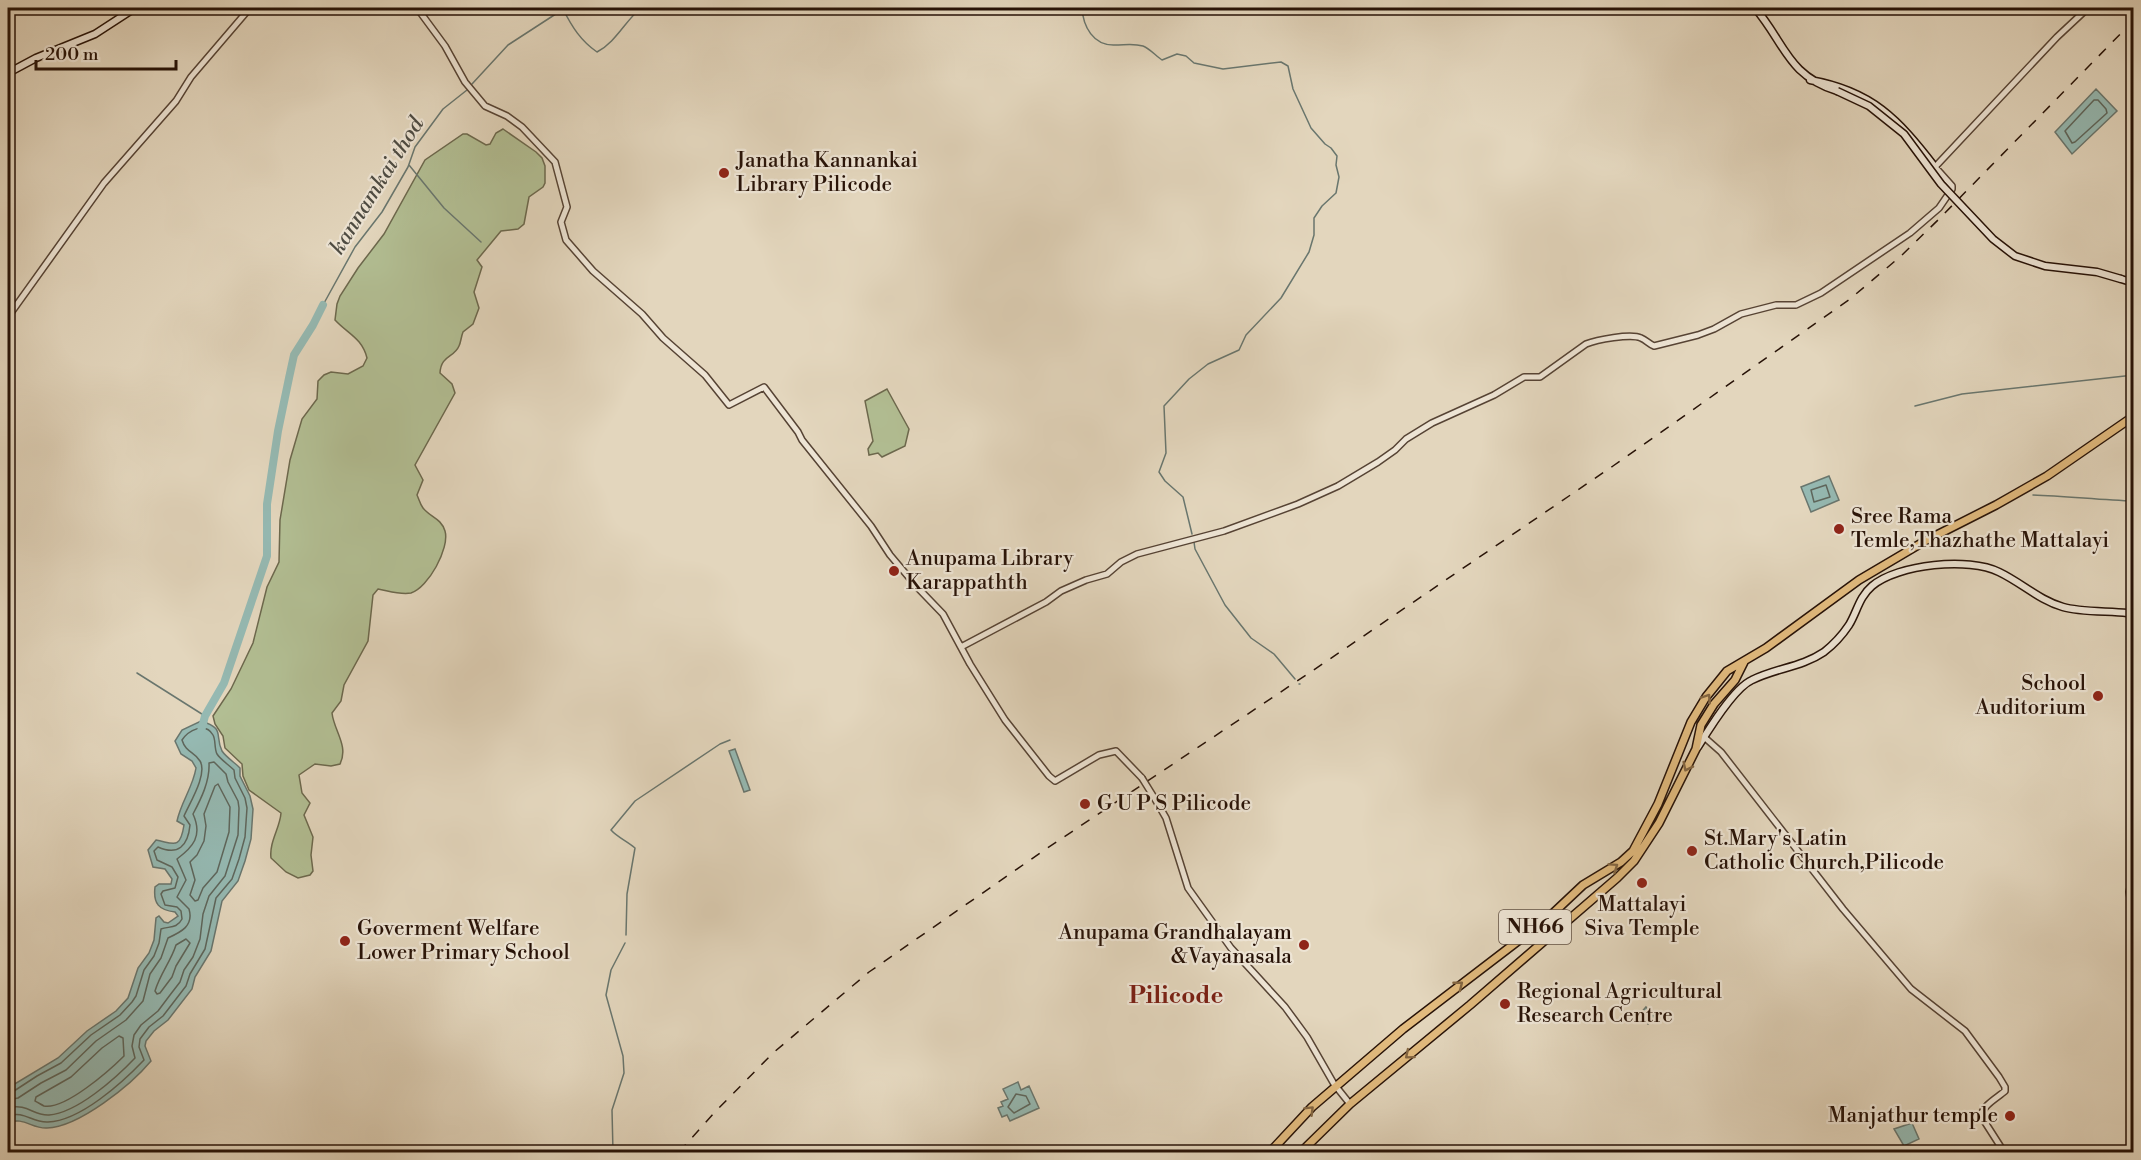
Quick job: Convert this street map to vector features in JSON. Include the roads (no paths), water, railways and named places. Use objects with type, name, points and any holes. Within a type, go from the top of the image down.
[{"type":"highway","name":"NH66","points":[[1270,1152],[1312,1107],[1403,1029],[1548,918],[1583,885],[1621,862],[1633,851],[1658,804],[1691,722],[1706,697],[1727,671],[1744,662],[1859,580],[1925,541],[2047,476],[2133,417]]},
{"type":"highway","name":"NH66","points":[[1301,1152],[1350,1104],[1470,1005],[1634,861],[1659,823],[1696,749],[1701,725],[1714,704],[1735,680],[1744,662]]},
{"type":"main road","points":[[8,73],[36,58],[95,34],[135,8]]},
{"type":"main road","points":[[1755,8],[1772,29],[1793,65],[1810,80],[1869,106],[1904,134],[1941,184],[1993,238],[2014,256],[2037,264],[2097,272],[2133,283]]},
{"type":"main road","points":[[1810,80],[1836,85],[1867,99],[1892,117],[1914,139],[1935,167]]},
{"type":"main road","name":"NH66","points":[[1696,749],[1731,700],[1749,681],[1812,660],[1829,648],[1849,625],[1862,597],[1872,586],[1887,576],[1906,570],[1949,564],[1978,566],[1998,571],[2044,601],[2066,608],[2133,615]]},
{"type":"street","points":[[8,317],[104,183],[176,101],[191,77],[250,8]]},
{"type":"street","points":[[417,8],[445,46],[465,82],[485,106],[507,116],[522,127],[555,162],[567,207],[561,222],[562,230],[573,248],[593,271],[642,314],[663,338],[705,375],[729,405],[764,387],[802,440],[871,526],[890,555],[943,614],[1005,720],[1053,781],[1099,755],[1111,751],[1116,751],[1142,777],[1166,818],[1188,888],[1231,948],[1285,1007],[1350,1104]]},
{"type":"street","points":[[961,647],[1046,602],[1061,591],[1107,574],[1121,562],[1137,554],[1224,531],[1298,504],[1338,486],[1378,462],[1406,439],[1432,423],[1494,395],[1524,376],[1540,377],[1595,340],[1636,336],[1654,346],[1666,344],[1714,329],[1741,314],[1776,305],[1796,305],[1821,293],[1910,233],[1939,208],[1952,186],[1935,167],[2057,37],[2088,8]]},
{"type":"street","points":[[1704,737],[1721,753],[1843,909],[1911,989],[1961,1027],[1999,1077],[2005,1091],[1981,1111],[1981,1116],[2004,1152]]},
{"type":"street","points":[[2133,872],[2129,892],[2133,918]]},
{"type":"water","points":[[2096,89],[2117,111],[2072,154],[2055,132]]},
{"type":"water","points":[[1829,476],[1839,500],[1811,512],[1801,487]]},
{"type":"water","points":[[201,721],[217,730],[222,751],[240,768],[240,776],[250,796],[253,809],[251,839],[245,861],[238,881],[222,901],[211,951],[195,977],[192,989],[168,1020],[146,1041],[145,1046],[151,1061],[131,1081],[89,1113],[60,1126],[42,1128],[18,1121],[8,1123],[8,1088],[58,1058],[87,1031],[116,1011],[128,998],[138,968],[149,953],[154,940],[156,918],[159,916],[168,923],[178,916],[175,912],[161,908],[156,902],[155,887],[159,884],[171,884],[172,879],[165,869],[153,867],[148,850],[156,840],[175,843],[180,839],[184,825],[177,821],[196,768],[192,761],[181,754],[175,741],[182,730]]},
{"type":"water","points":[[735,749],[750,790],[744,792],[729,751]]},
{"type":"water","points":[[1646,1007],[1656,1018],[1648,1024],[1639,1015]]},
{"type":"water","points":[[1018,1082],[1021,1090],[1029,1086],[1039,1108],[1010,1121],[1007,1115],[1002,1117],[998,1108],[1003,1106],[1001,1102],[1008,1099],[1003,1089]]},
{"type":"water","points":[[1912,1123],[1919,1139],[1904,1146],[1894,1129]]},
{"type":"waterway","name":"kannamkai thod","points":[[472,84],[508,45],[565,8]]},
{"type":"waterway","points":[[563,9],[577,33],[597,52],[610,43],[641,8]]},
{"type":"waterway","points":[[1082,8],[1087,28],[1101,42],[1143,46],[1162,60],[1177,54],[1186,56],[1194,63],[1223,69],[1281,62],[1288,66],[1293,89],[1311,128],[1337,156],[1336,165],[1339,177],[1336,193],[1322,206],[1314,218],[1314,235],[1309,252],[1281,298],[1246,335],[1239,350],[1208,364],[1189,379],[1164,406],[1166,453],[1159,472],[1165,481],[1183,497],[1192,534]]},
{"type":"waterway","name":"kannamkai thod","points":[[323,305],[355,247],[382,212],[408,167],[415,147],[443,109],[467,90]]},
{"type":"waterway","points":[[409,165],[444,208],[481,242]]},
{"type":"waterway","points":[[201,731],[205,716],[224,683],[267,556],[267,504],[278,431],[294,355],[323,305]]},
{"type":"waterway","points":[[1915,406],[1962,394],[2134,375]]},
{"type":"waterway","points":[[2033,495],[2134,501]]},
{"type":"waterway","points":[[1194,542],[1195,549],[1225,605],[1251,638],[1274,654],[1295,679]]},
{"type":"waterway","points":[[137,673],[205,716]]},
{"type":"waterway","points":[[626,935],[627,894],[635,848],[611,830],[635,801],[720,744],[730,740]]},
{"type":"waterway","points":[[613,1152],[612,1110],[624,1073],[623,1056],[606,995],[611,970],[625,943]]},
{"type":"railway","points":[[679,1152],[773,1053],[869,972],[1043,851],[1613,466],[1850,299],[1901,256],[1938,220],[2134,20]]},
{"type":"place","name":"Janatha Kannankai Library Pilicode","points":[[724,173]]},
{"type":"place","name":"Sree Rama Temle,Thazhathe Mattalayi","points":[[1839,529]]},
{"type":"place","name":"Anupama Library Karappathth","points":[[894,571]]},
{"type":"place","name":"School Auditorium","points":[[2098,696]]},
{"type":"place","name":"G U P S Pilicode","points":[[1085,804]]},
{"type":"place","name":"St.Mary's Latin Catholic Church,Pilicode","points":[[1692,851]]},
{"type":"place","name":"Mattalayi Siva Temple","points":[[1642,883]]},
{"type":"place","name":"Goverment Welfare Lower Primary School","points":[[345,941]]},
{"type":"place","name":"Anupama Grandhalayam &Vayanasala","points":[[1304,945]]},
{"type":"place","name":"Regional Agricultural Research Centre","points":[[1505,1004]]},
{"type":"place","name":"Manjathur temple","points":[[2010,1116]]},
{"type":"district","name":"Pilicode","points":[[1176,996]]}]
